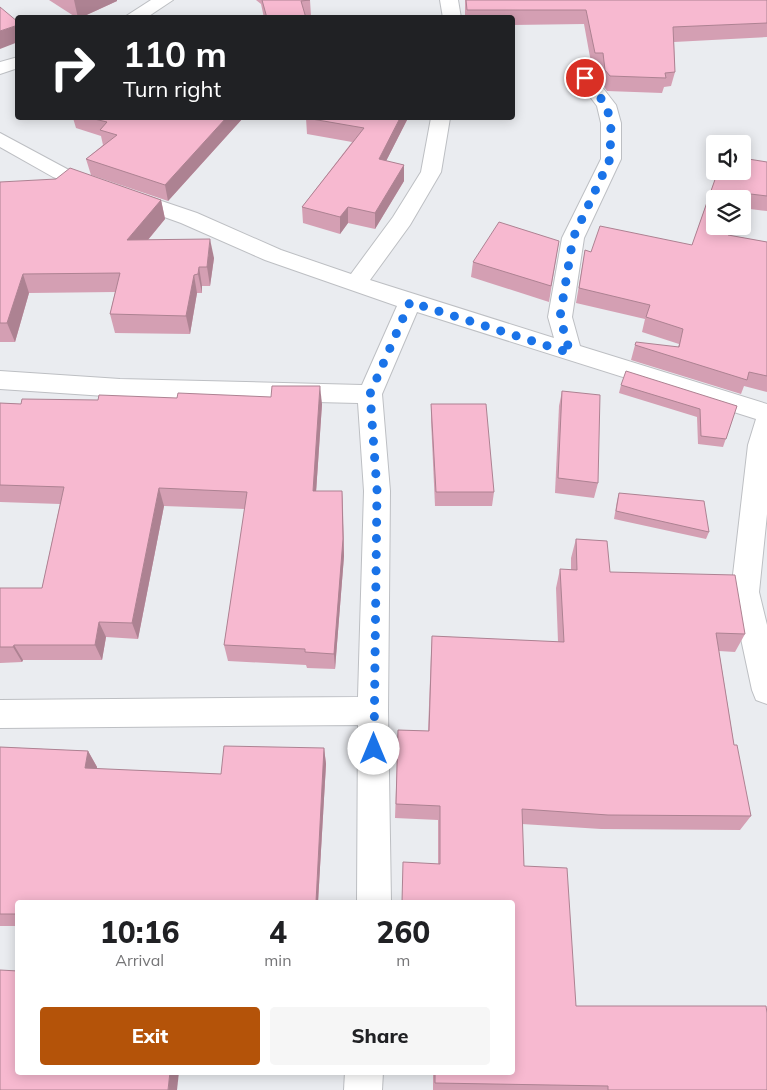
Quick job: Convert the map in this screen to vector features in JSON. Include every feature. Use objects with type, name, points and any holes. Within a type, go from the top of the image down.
[{"type":"street","points":[[137,15],[164,0]]},
{"type":"street","points":[[449,0],[452,15]]},
{"type":"street","points":[[0,68],[15,63]]},
{"type":"street","points":[[570,353],[560,317],[573,238],[610,159],[611,123],[606,105],[585,78]]},
{"type":"street","points":[[356,284],[402,220],[431,172],[441,120]]},
{"type":"street","points":[[0,139],[60,173],[189,218],[273,255],[410,302],[570,353],[767,412]]},
{"type":"street","points":[[374,900],[377,490],[370,394],[410,302]]},
{"type":"street","points":[[0,380],[120,388],[370,394]]},
{"type":"street","points":[[767,421],[762,445],[745,592],[767,690]]},
{"type":"street","points":[[0,714],[374,711]]},
{"type":"street","points":[[363,1090],[364,1075]]},
{"type":"building","points":[[262,0],[310,0],[301,1],[305,15],[266,15]]},
{"type":"building","points":[[466,0],[767,0],[767,23],[673,27],[675,72],[665,73],[666,78],[610,76],[605,70],[603,53],[595,53],[586,10],[467,10]]},
{"type":"building","points":[[0,7],[15,20],[15,26],[0,31]]},
{"type":"building","points":[[98,120],[224,120],[165,185],[86,159],[117,135],[100,130],[107,122]]},
{"type":"building","points":[[318,120],[399,120],[379,159],[404,165],[375,213],[348,207],[340,217],[302,207],[364,128]]},
{"type":"building","points":[[751,159],[767,162],[767,196],[751,194],[751,190],[711,190],[715,180],[751,180]]},
{"type":"building","points":[[70,168],[161,200],[127,240],[210,239],[207,267],[199,267],[198,274],[194,275],[186,316],[110,314],[120,273],[23,274],[7,323],[0,323],[0,182],[56,179]]},
{"type":"building","points":[[706,205],[706,235],[728,235],[767,242],[767,376],[749,372],[747,380],[635,345],[636,342],[679,347],[683,329],[646,317],[650,305],[579,288],[585,250],[591,252],[600,226],[692,245]]},
{"type":"building","points":[[499,222],[559,241],[551,286],[473,262]]},
{"type":"building","points":[[626,371],[737,406],[726,439],[701,436],[700,409],[621,385]]},
{"type":"building","points":[[272,386],[320,386],[313,491],[342,491],[343,539],[334,654],[305,652],[305,649],[224,645],[247,492],[159,488],[132,623],[99,622],[95,645],[14,645],[13,647],[0,647],[0,588],[42,588],[64,487],[0,485],[0,403],[21,404],[22,399],[98,400],[99,395],[177,398],[178,393],[271,397]]},
{"type":"building","points":[[562,391],[600,395],[598,483],[558,478]]},
{"type":"building","points":[[431,404],[486,404],[494,492],[436,492]]},
{"type":"building","points":[[619,493],[704,501],[709,532],[616,511]]},
{"type":"building","points":[[576,539],[607,541],[610,572],[735,575],[745,634],[716,633],[734,745],[737,745],[751,816],[608,815],[522,809],[524,866],[567,868],[576,1006],[766,1006],[767,1090],[608,1090],[608,1086],[435,1083],[435,1075],[515,1075],[515,900],[402,900],[403,862],[440,864],[440,806],[396,804],[398,730],[429,731],[432,636],[564,642],[560,569],[577,570]]},
{"type":"building","points":[[224,746],[324,748],[316,900],[15,900],[15,914],[0,914],[0,747],[88,751],[85,768],[221,774]]},
{"type":"building","points":[[0,970],[15,971],[15,1075],[170,1075],[168,1090],[0,1090]]},
{"type":"route","points":[[374,749],[377,490],[370,394],[410,302],[570,353],[560,317],[573,238],[610,159],[611,123],[606,105],[585,78]]}]
